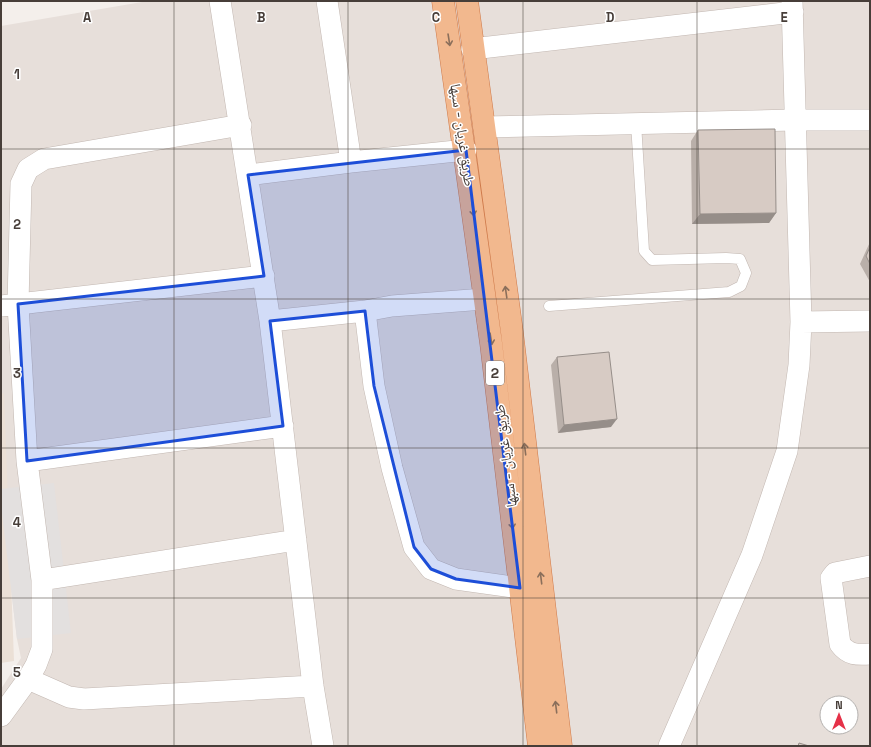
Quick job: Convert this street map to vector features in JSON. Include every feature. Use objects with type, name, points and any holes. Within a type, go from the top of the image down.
[{"type":"highway","name":"طريق غريان - سبها","points":[[443,1],[466,150],[484,299],[491,343],[538,746]]},
{"type":"highway","name":"طريق غريان - سبها","points":[[466,1],[512,332],[561,746]]},
{"type":"street","points":[[220,1],[264,276],[313,686],[323,746]]},
{"type":"street","points":[[327,1],[351,162]]},
{"type":"street","points":[[472,49],[792,7],[801,322],[799,366],[787,451],[752,555],[669,746]]},
{"type":"street","points":[[484,127],[795,120],[870,120]]},
{"type":"street","points":[[1,716],[28,679],[36,665],[42,649],[42,580],[10,305],[21,184],[28,169],[44,159],[241,125]]},
{"type":"street","points":[[248,175],[466,150]]},
{"type":"street","points":[[10,305],[264,276]]},
{"type":"street","points":[[270,321],[365,311],[392,306],[484,299]]},
{"type":"street","points":[[365,311],[374,386],[392,468],[414,547],[431,569],[456,579],[520,588]]},
{"type":"street","points":[[801,322],[870,321]]},
{"type":"street","points":[[27,461],[283,426]]},
{"type":"street","points":[[42,580],[296,540]]},
{"type":"street","points":[[870,566],[836,573],[832,578],[840,644],[845,651],[856,655],[870,654]]},
{"type":"street","points":[[28,679],[69,697],[84,699],[313,686]]},
{"type":"lane","points":[[549,306],[729,292],[741,286],[746,273],[740,259],[652,260],[644,251],[636,124]]},
{"type":"highlighted area","points":[[466,150],[520,588],[456,579],[431,569],[414,547],[374,386],[365,311],[270,321],[283,426],[27,461],[18,304],[264,276],[248,175]]},
{"type":"shaded area","points":[[148,1],[870,1],[870,746],[1,746],[1,689],[21,658],[17,639],[1,505],[1,26]]},
{"type":"shaded area","points":[[4,393],[14,661],[1,663],[1,394]]},
{"type":"shaded area","points":[[54,483],[71,633],[17,639],[1,505],[1,489]]},
{"type":"building","points":[[775,129],[776,213],[700,214],[698,130]]},
{"type":"building","points":[[870,247],[870,264],[866,256]]},
{"type":"building","points":[[609,352],[617,419],[564,425],[557,357]]},
{"type":"building","points":[[799,743],[809,746],[798,746]]}]
